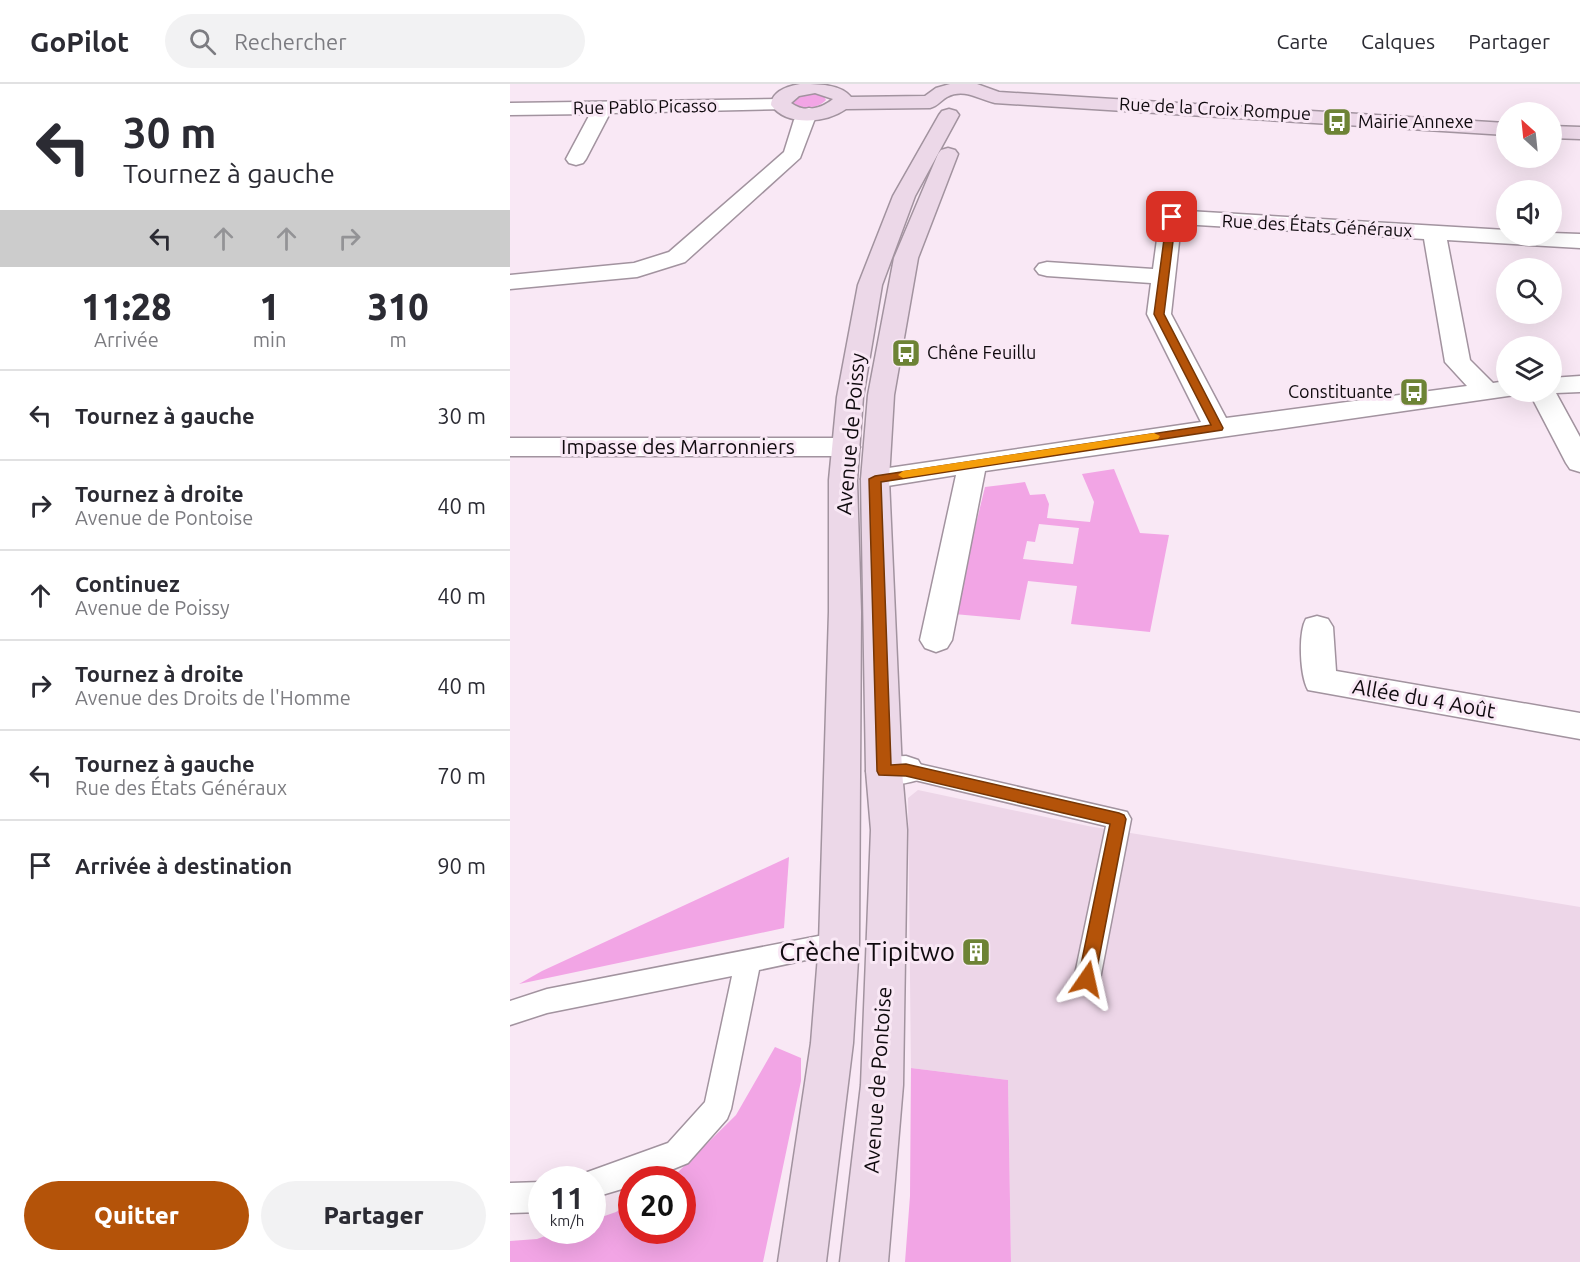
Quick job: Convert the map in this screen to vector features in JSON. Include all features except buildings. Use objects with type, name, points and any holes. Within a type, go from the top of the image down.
[{"type":"street","points":[[841,103],[964,108],[989,92],[974,86],[948,89],[939,93],[964,108]]},
{"type":"street","points":[[825,88],[840,94],[843,99],[841,103],[832,110],[809,114],[790,112],[800,90],[825,88]]},
{"type":"street","name":"Rue Pablo Picasso","points":[[510,109],[561,100],[602,109],[800,90]]},
{"type":"street","name":"Rue de la Croix Rompue","points":[[964,108],[1293,114],[1496,128]]},
{"type":"street","name":"Avenue de Poissy","points":[[841,772],[846,612],[843,480],[850,397],[870,285],[904,196],[964,108]]},
{"type":"street","name":"Avenue de Poissy","points":[[879,610],[875,479],[881,395],[906,258],[964,108]]},
{"type":"street","points":[[576,159],[602,109]]},
{"type":"street","points":[[510,282],[637,270],[677,257],[793,154],[804,120],[809,114]]},
{"type":"street","points":[[1562,133],[1580,134]]},
{"type":"street","name":"Rue des États Généraux","points":[[1218,428],[1159,314],[1172,217],[1580,241]]},
{"type":"street","points":[[1434,233],[1458,362],[1496,390]]},
{"type":"street","points":[[1047,269],[1165,277]]},
{"type":"street","points":[[1562,385],[1580,384]]},
{"type":"street","points":[[843,480],[875,479],[1218,428],[1496,390]]},
{"type":"street","points":[[1547,402],[1580,463]]},
{"type":"street","name":"Impasse des Marronniers","points":[[510,447],[846,447]]},
{"type":"street","points":[[936,640],[972,465]]},
{"type":"street","name":"Avenue de Pontoise","points":[[864,1262],[882,1085],[889,830],[895,771],[879,610]]},
{"type":"street","name":"Allée du 4 Août","points":[[1317,627],[1320,681],[1580,726]]},
{"type":"street","points":[[802,1262],[832,1043],[839,943],[841,772],[895,771]]},
{"type":"lane","points":[[895,771],[1119,819],[1087,979]]},
{"type":"lane","points":[[510,1013],[547,1001],[839,943]]},
{"type":"lane","points":[[606,1180],[678,1153],[717,1109],[748,961]]},
{"type":"lane","points":[[510,1198],[528,1197]]},
{"type":"shaded area","points":[[810,93],[824,96],[826,100],[810,107],[797,106],[791,101],[794,97]]},
{"type":"shaded area","points":[[1114,469],[1140,533],[1169,535],[1150,632],[1071,624],[1077,586],[1028,581],[1020,620],[954,614],[985,487],[1025,482],[1030,495],[1045,494],[1049,504],[1047,518],[1090,522],[1094,502],[1082,474]],"holes":[[[1039,524],[1079,528],[1073,564],[1023,559],[1027,541],[1035,542]]]},
{"type":"shaded area","points":[[918,790],[1088,826],[1580,907],[1580,1262],[1011,1262],[1008,1080],[911,1068],[908,798]]},
{"type":"shaded area","points":[[789,857],[784,928],[519,984],[542,971]]},
{"type":"shaded area","points":[[775,1047],[801,1058],[801,1081],[763,1262],[510,1262],[510,1241],[528,1240],[528,1244],[606,1244],[606,1215],[618,1211],[618,1244],[696,1244],[696,1166],[684,1166],[736,1115]]},
{"type":"shaded area","points":[[911,1068],[1008,1080],[1011,1262],[905,1262],[910,1196]]},
{"type":"slow traffic","points":[[903,475],[1154,436]]},
{"type":"place","name":"Mairie Annexe","points":[[1337,122]]},
{"type":"place","name":"Chêne Feuillu","points":[[906,353]]},
{"type":"place","name":"Constituante","points":[[1414,392]]},
{"type":"place","name":"Crèche Tipitwo","points":[[976,952]]},
{"type":"route","points":[[1087,979],[1119,819],[906,770],[884,771],[875,479],[1218,428],[1159,314],[1172,217]]}]
